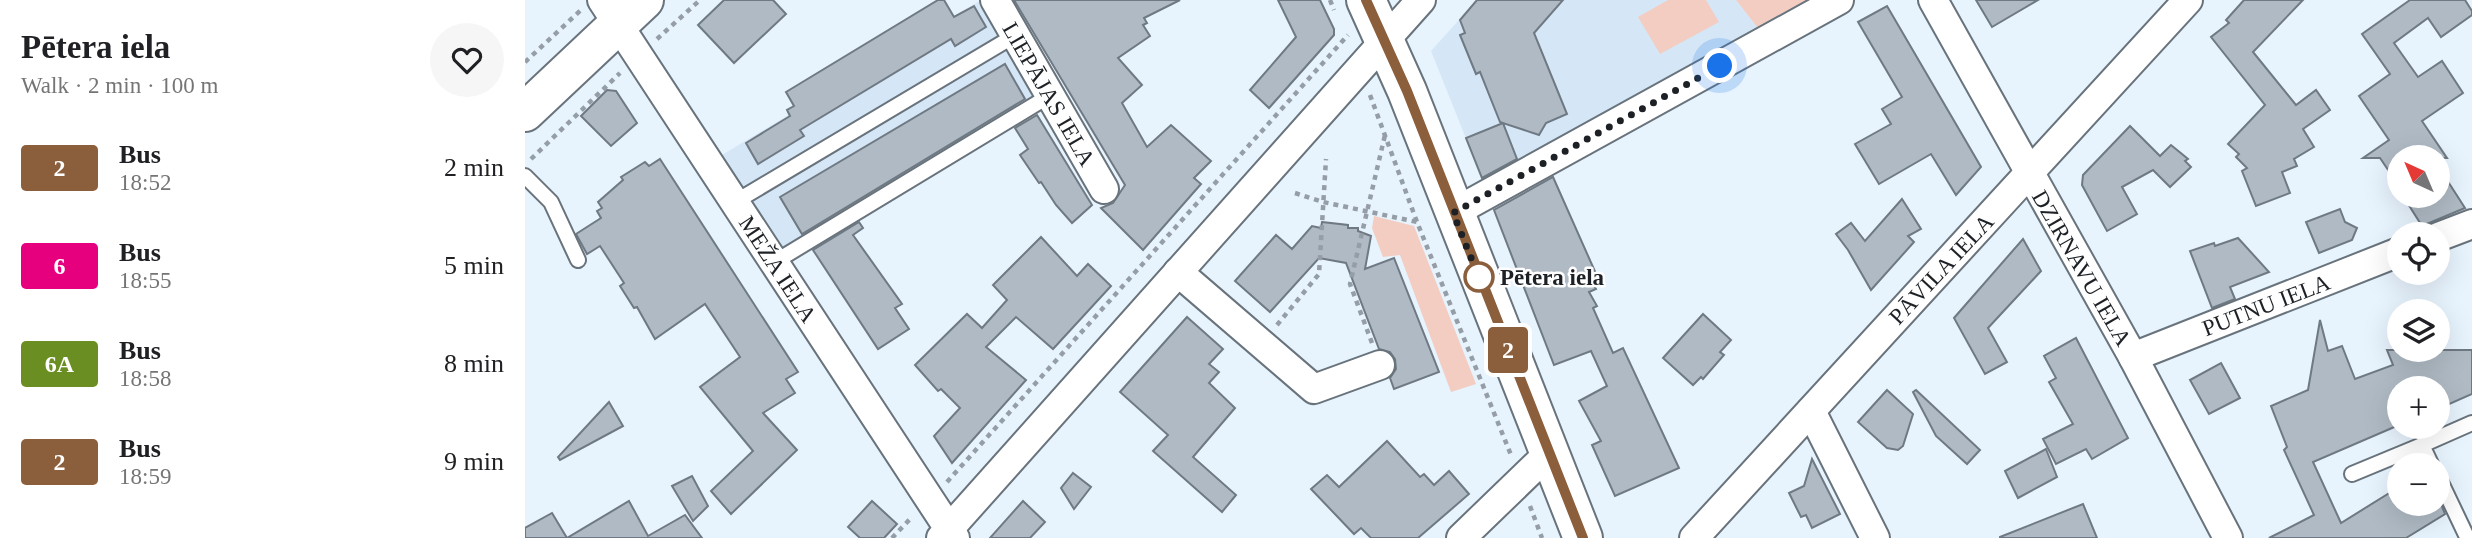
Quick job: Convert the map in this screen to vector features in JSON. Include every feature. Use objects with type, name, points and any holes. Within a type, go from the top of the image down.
[{"type":"street","name":"LIEPĀJAS IELA","points":[[995,0],[1104,188]]},
{"type":"street","points":[[948,535],[1178,272],[1358,27],[1421,0]]},
{"type":"street","points":[[1453,213],[1839,0]]},
{"type":"street","name":"DZIRNAVU IELA","points":[[1933,0],[2133,357],[2228,538]]},
{"type":"street","name":"PĀVILA IELA","points":[[1694,538],[2188,0]]},
{"type":"street","points":[[525,112],[613,7]]},
{"type":"street","name":"MEŽA IELA","points":[[613,7],[773,262],[930,500],[948,535]]},
{"type":"street","points":[[1358,27],[1407,91],[1583,538]]},
{"type":"street","points":[[2450,232],[2472,224]]},
{"type":"street","name":"PUTNU IELA","points":[[2133,357],[2387,258]]},
{"type":"street","points":[[1178,272],[1314,389],[1380,365]]},
{"type":"street","points":[[1811,411],[1875,538]]},
{"type":"street","points":[[1461,538],[1549,453]]},
{"type":"lane","points":[[735,202],[1014,36]]},
{"type":"lane","points":[[773,262],[1049,96]]},
{"type":"lane","points":[[525,176],[551,202],[578,260]]},
{"type":"lane","points":[[2352,474],[2472,423]]},
{"type":"lane","points":[[2422,445],[2426,453]]},
{"type":"lane","points":[[2450,502],[2467,538],[2472,535]]},
{"type":"path","points":[[655,41],[700,0]]},
{"type":"path","points":[[1330,0],[1358,27],[1385,135],[1542,538]]},
{"type":"path","points":[[525,62],[613,7]]},
{"type":"path","points":[[892,538],[930,500],[1358,27]]},
{"type":"path","points":[[525,165],[613,79]]},
{"type":"path","points":[[1380,365],[1350,284],[1385,135]]},
{"type":"path","points":[[1273,329],[1319,274],[1326,159]]},
{"type":"path","points":[[1295,193],[1323,202],[1417,222]]},
{"type":"shaded area","points":[[981,0],[1038,97],[780,251],[722,155]]},
{"type":"shaded area","points":[[1477,0],[1736,0],[1757,27],[1522,159],[1481,176],[1431,51]]},
{"type":"shaded area","points":[[1668,0],[1706,0],[1719,22],[1660,54],[1638,17]]},
{"type":"shaded area","points":[[1736,0],[1807,0],[1757,27]]},
{"type":"shaded area","points":[[1374,216],[1414,226],[1476,384],[1451,392],[1400,255],[1383,257],[1372,228]]},
{"type":"building","points":[[724,0],[773,0],[786,14],[734,63],[698,25]]},
{"type":"building","points":[[938,0],[944,0],[954,17],[974,6],[986,27],[955,46],[951,39],[800,130],[804,136],[758,164],[746,143],[790,116],[787,110],[794,106],[786,92]]},
{"type":"building","points":[[1014,0],[1180,0],[1144,18],[1147,23],[1143,25],[1150,36],[1118,58],[1142,85],[1122,103],[1147,147],[1171,125],[1211,161],[1194,178],[1201,184],[1143,250],[1101,208],[1113,203],[1125,185]]},
{"type":"building","points":[[1278,0],[1320,0],[1334,29],[1334,35],[1269,108],[1250,90],[1296,37]]},
{"type":"building","points":[[1477,0],[1563,0],[1534,33],[1567,114],[1546,123],[1539,135],[1500,122],[1480,72],[1476,74],[1460,35],[1465,33],[1460,20]]},
{"type":"building","points":[[1976,0],[2038,0],[1992,27]]},
{"type":"building","points":[[2244,0],[2303,0],[2253,52],[2296,105],[2316,90],[2330,110],[2303,129],[2314,147],[2294,159],[2297,166],[2282,172],[2290,193],[2256,206],[2242,171],[2247,168],[2236,157],[2239,154],[2228,144],[2265,105],[2211,37],[2229,23],[2226,20]]},
{"type":"building","points":[[2410,0],[2465,0],[2472,11],[2472,15],[2441,37],[2428,18],[2394,43],[2418,77],[2442,61],[2463,93],[2422,121],[2438,145],[2387,145],[2387,168],[2380,158],[2363,158],[2389,140],[2359,96],[2390,74],[2362,34]]},
{"type":"building","points":[[1887,6],[1981,167],[1956,195],[1931,154],[1879,184],[1855,144],[1891,124],[1882,109],[1902,97],[1858,22]]},
{"type":"building","points":[[1005,64],[1025,99],[802,234],[780,197]]},
{"type":"building","points":[[607,90],[616,91],[637,123],[611,146],[581,116]]},
{"type":"building","points":[[1037,115],[1092,205],[1072,223],[1020,155],[1028,149],[1015,128]]},
{"type":"building","points":[[1503,123],[1517,159],[1482,178],[1466,138]]},
{"type":"building","points":[[2130,126],[2160,156],[2171,145],[2188,159],[2185,161],[2191,167],[2170,187],[2153,170],[2122,187],[2137,214],[2107,231],[2082,185],[2083,175]]},
{"type":"building","points":[[660,159],[798,372],[786,379],[795,393],[763,413],[797,450],[731,514],[711,491],[753,451],[700,387],[740,357],[705,304],[655,339],[637,307],[634,308],[620,286],[624,283],[600,246],[587,254],[576,234],[601,218],[597,211],[602,208],[598,202],[623,180],[621,177],[645,162],[649,166]]},
{"type":"building","points":[[1553,177],[1597,276],[1591,278],[1596,289],[1589,292],[1597,306],[1593,308],[1613,353],[1623,348],[1679,468],[1615,496],[1592,445],[1601,441],[1579,401],[1607,386],[1591,351],[1554,365],[1494,210]]},
{"type":"building","points":[[2450,185],[2465,208],[2432,222],[2419,222],[2411,208],[2450,208]]},
{"type":"building","points":[[1902,199],[1921,229],[1908,236],[1914,242],[1871,290],[1836,234],[1851,223],[1865,241]]},
{"type":"building","points":[[2340,209],[2345,222],[2357,228],[2352,240],[2319,253],[2306,222]]},
{"type":"building","points":[[859,222],[863,228],[853,235],[902,304],[895,308],[909,329],[878,349],[813,250]]},
{"type":"building","points":[[1322,222],[1348,225],[1348,228],[1358,228],[1358,231],[1371,236],[1365,269],[1394,258],[1439,372],[1394,389],[1390,378],[1396,369],[1395,359],[1390,352],[1379,349],[1346,263],[1319,258],[1270,312],[1235,281],[1276,235],[1292,249],[1312,226],[1321,228]]},
{"type":"building","points":[[1041,237],[1077,276],[1088,264],[1111,286],[1053,349],[1016,317],[986,347],[1026,380],[952,463],[934,436],[960,408],[941,389],[938,391],[915,365],[967,314],[982,328],[1007,300],[993,285]]},
{"type":"building","points":[[2238,238],[2269,272],[2230,287],[2235,299],[2212,308],[2190,251]]},
{"type":"building","points":[[2023,239],[2041,271],[1988,328],[2007,362],[1985,374],[1954,318]]},
{"type":"building","points":[[1703,314],[1731,340],[1720,352],[1724,355],[1703,379],[1701,377],[1693,385],[1663,358]]},
{"type":"building","points":[[1187,317],[1223,349],[1209,364],[1219,372],[1209,383],[1235,408],[1193,457],[1236,495],[1222,512],[1153,451],[1168,435],[1120,392]]},
{"type":"building","points":[[2320,320],[2328,351],[2342,346],[2355,379],[2393,365],[2392,362],[2450,362],[2450,350],[2472,350],[2472,394],[2450,404],[2450,376],[2387,376],[2387,430],[2313,462],[2341,523],[2387,494],[2387,516],[2442,516],[2406,538],[2269,538],[2314,515],[2284,450],[2287,447],[2271,406],[2308,390]]},
{"type":"building","points":[[2076,338],[2128,438],[2092,459],[2086,449],[2056,464],[2043,439],[2073,424],[2049,382],[2056,378],[2044,356]]},
{"type":"building","points":[[2221,363],[2240,398],[2209,414],[2190,380]]},
{"type":"building","points":[[1887,390],[1913,414],[1903,446],[1898,450],[1887,448],[1858,422]]},
{"type":"building","points":[[1916,390],[1980,450],[1967,464],[1936,436],[1913,392]]},
{"type":"building","points":[[609,402],[623,426],[560,460],[558,457]]},
{"type":"building","points":[[1387,441],[1420,477],[1424,474],[1434,485],[1449,471],[1469,494],[1418,538],[1371,538],[1361,528],[1354,534],[1311,489],[1327,475],[1339,487]]},
{"type":"building","points":[[2046,449],[2057,477],[2018,498],[2005,471]]},
{"type":"building","points":[[1812,459],[1840,514],[1812,528],[1806,515],[1801,517],[1789,493],[1804,486]]},
{"type":"building","points":[[1073,473],[1091,487],[1074,509],[1061,488]]},
{"type":"building","points":[[692,476],[708,506],[693,521],[672,486]]},
{"type":"building","points":[[629,501],[648,536],[685,515],[702,538],[567,538]]},
{"type":"building","points":[[872,501],[897,524],[884,538],[860,538],[848,527]]},
{"type":"building","points":[[1023,501],[1045,522],[1030,538],[990,538]]},
{"type":"building","points":[[2083,504],[2097,538],[2000,538],[2000,537]]},
{"type":"building","points":[[552,513],[567,538],[525,538],[525,528]]},
{"type":"bus line","name":"2","points":[[1366,0],[1407,91],[1583,538]]},
{"type":"place","name":"Pētera iela","points":[[1479,277]]},
{"type":"route","points":[[1479,277],[1482,285],[1453,213],[1720,66]]}]
